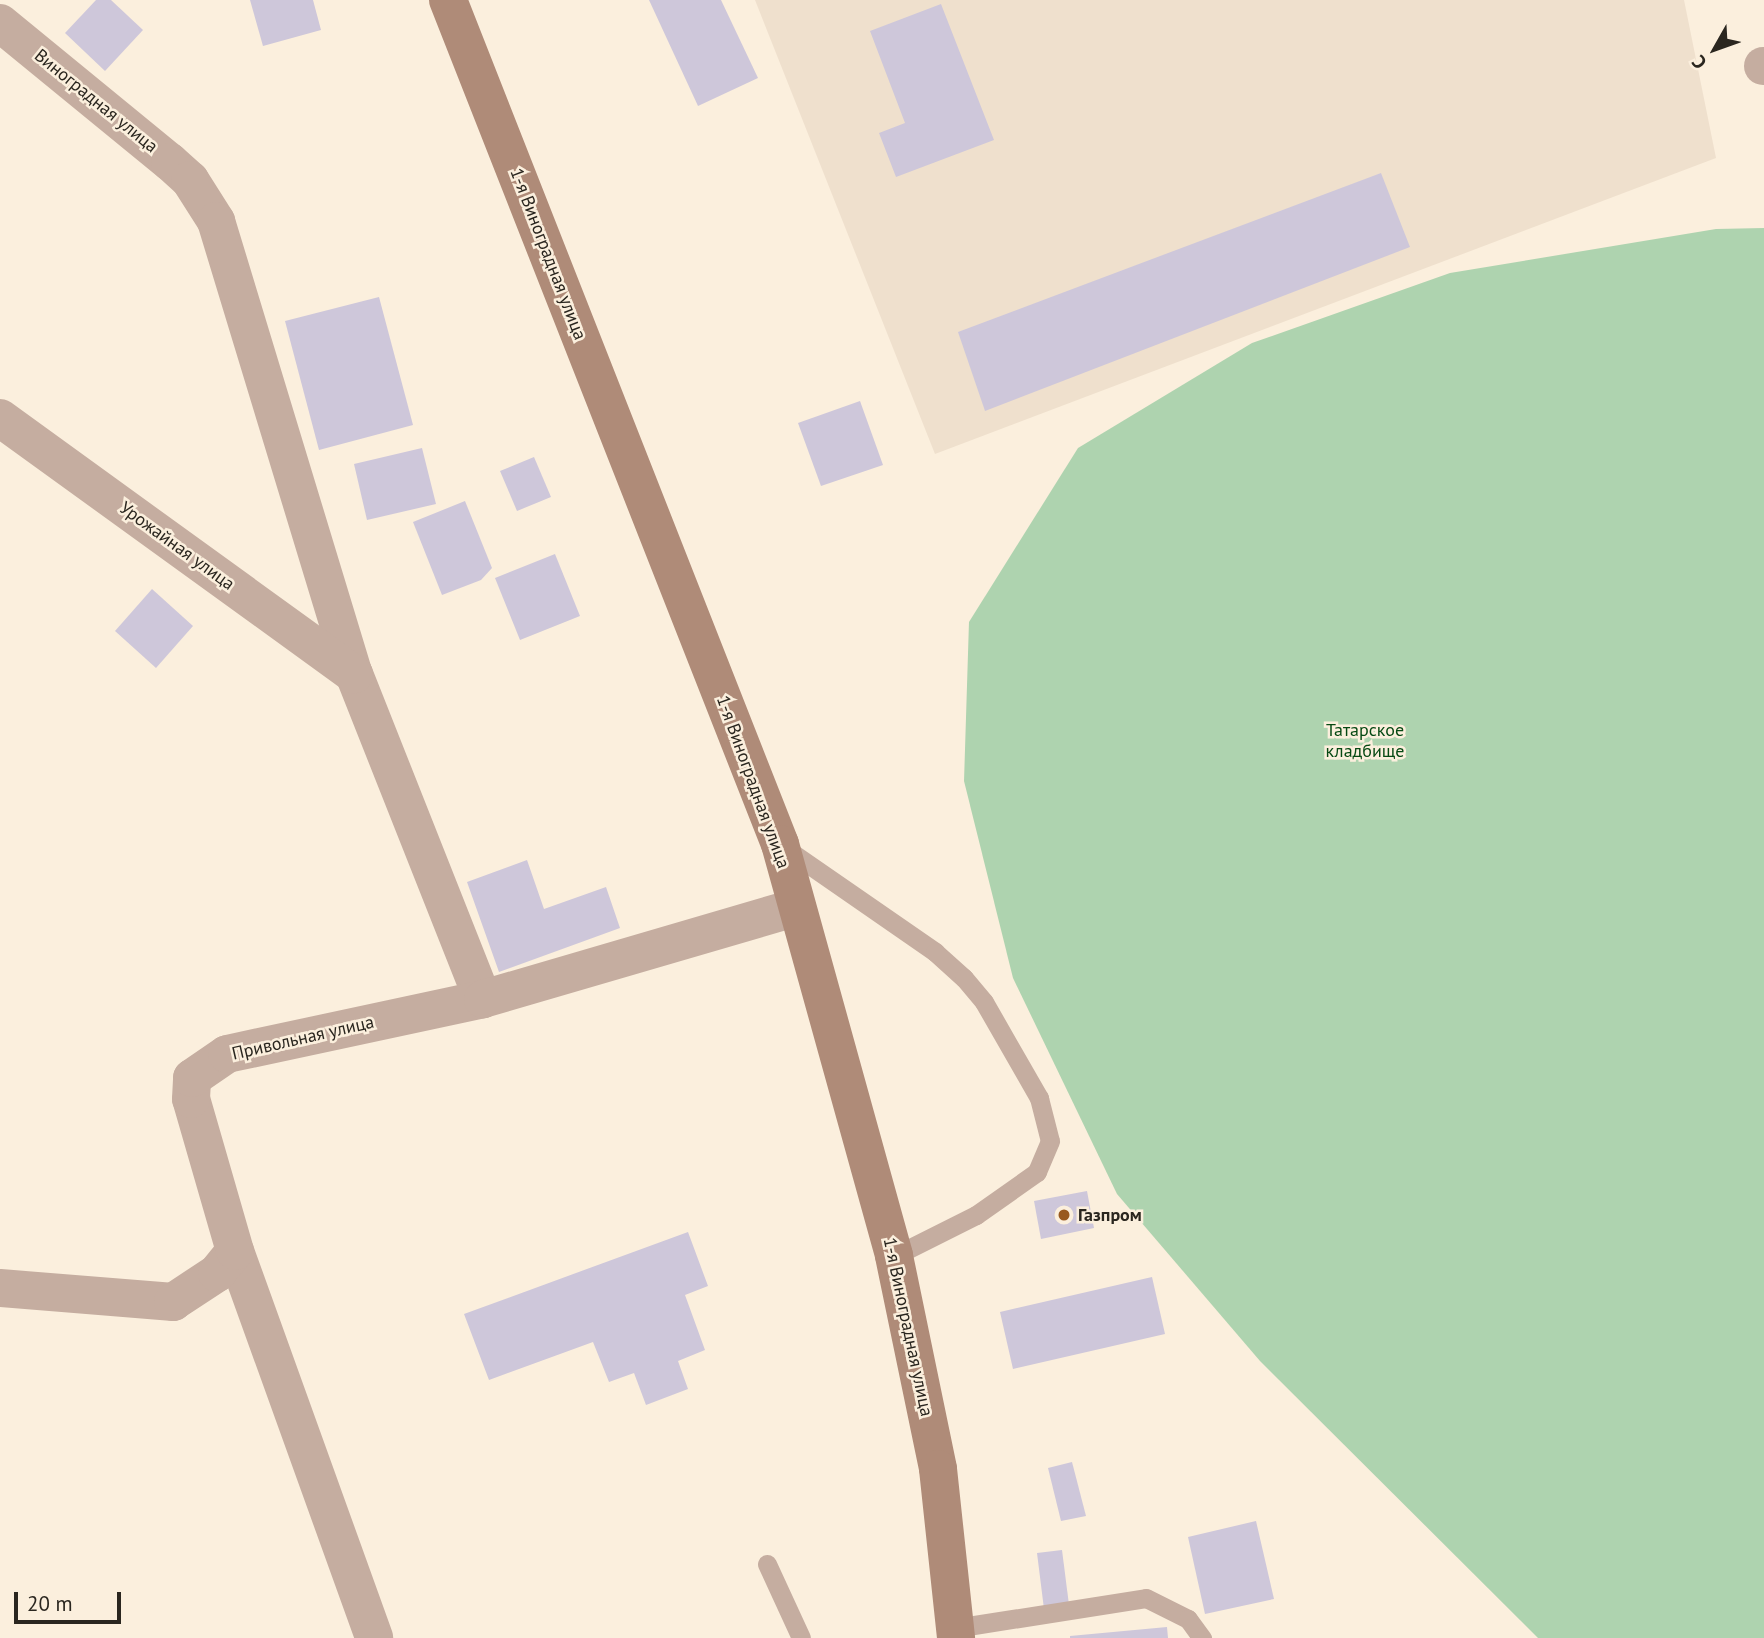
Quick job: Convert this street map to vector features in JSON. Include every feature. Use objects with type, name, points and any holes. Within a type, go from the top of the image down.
[{"type":"main road","name":"1-я Виноградная улица","points":[[448,0],[779,844],[894,1256],[938,1469],[956,1633]]},
{"type":"street","name":"Виноградная улица","points":[[0,23],[190,180],[216,221],[354,674],[483,999]]},
{"type":"street","name":"Урожайная улица","points":[[0,418],[354,674]]},
{"type":"street","name":"Привольная улица","points":[[234,1251],[195,1123],[192,1078],[227,1054],[483,999],[797,907]]},
{"type":"street","points":[[0,1288],[173,1302],[196,1290],[234,1251],[374,1638]]},
{"type":"lane","points":[[779,844],[935,952],[964,978],[984,1002],[1039,1098],[1050,1141],[1037,1172],[976,1215],[894,1256]]},
{"type":"lane","points":[[767,1564],[801,1638]]},
{"type":"lane","points":[[956,1633],[1146,1598],[1188,1619],[1202,1638]]},
{"type":"shaded area","points":[[755,0],[1684,0],[1716,158],[935,454]]},
{"type":"green space","name":"Татарское кладбище","points":[[1764,228],[1764,1638],[1538,1638],[1260,1361],[1117,1194],[1013,978],[964,781],[969,622],[1078,448],[1252,343],[1450,273],[1716,229]]},
{"type":"building","points":[[96,0],[111,0],[143,30],[105,71],[65,33]]},
{"type":"building","points":[[250,0],[313,0],[321,30],[263,46]]},
{"type":"building","points":[[649,0],[721,0],[758,78],[698,106]]},
{"type":"building","points":[[941,4],[994,140],[896,177],[879,133],[905,123],[870,31]]},
{"type":"building","points":[[1381,173],[1410,247],[985,411],[958,332]]},
{"type":"building","points":[[379,297],[413,425],[319,450],[285,321]]},
{"type":"building","points":[[860,401],[883,465],[821,486],[798,423]]},
{"type":"building","points":[[422,448],[436,504],[367,520],[354,464]]},
{"type":"building","points":[[534,457],[551,497],[517,511],[500,471]]},
{"type":"building","points":[[465,501],[492,568],[481,580],[442,595],[413,522]]},
{"type":"building","points":[[555,554],[580,616],[520,640],[495,578]]},
{"type":"building","points":[[152,589],[193,626],[156,668],[115,631]]},
{"type":"building","points":[[527,860],[544,909],[606,887],[620,928],[499,972],[467,882]]},
{"type":"building","name":"Газпром","points":[[1087,1191],[1094,1228],[1041,1239],[1034,1201]]},
{"type":"building","points":[[688,1232],[708,1286],[685,1295],[705,1350],[678,1361],[688,1389],[646,1405],[634,1373],[609,1382],[593,1342],[489,1380],[464,1314]]},
{"type":"building","points":[[1152,1277],[1165,1334],[1013,1369],[1000,1312]]},
{"type":"building","points":[[1072,1462],[1086,1516],[1061,1521],[1048,1468]]},
{"type":"building","points":[[1256,1521],[1274,1599],[1205,1614],[1188,1537]]},
{"type":"building","points":[[1062,1550],[1069,1605],[1044,1609],[1037,1553]]},
{"type":"building","points":[[1167,1627],[1168,1638],[1070,1638],[1070,1636]]},
{"type":"place","name":"Газпром","points":[[1064,1215]]}]
